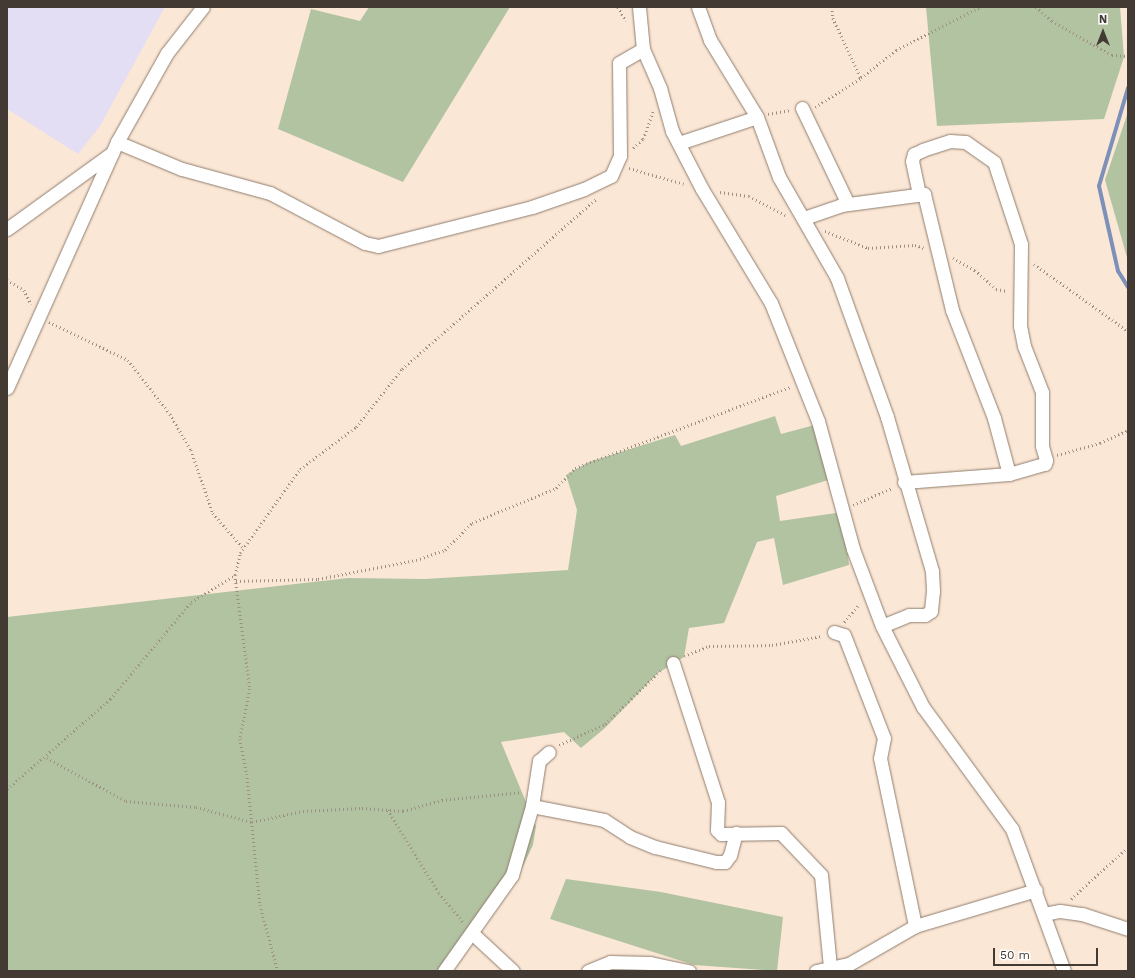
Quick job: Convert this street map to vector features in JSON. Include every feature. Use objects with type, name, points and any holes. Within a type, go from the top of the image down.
[{"type":"street","points":[[7,388],[115,147],[166,53],[204,7]]},
{"type":"street","points":[[639,7],[642,49],[660,88],[679,143],[702,189],[771,303],[818,421],[866,585],[882,626],[923,707],[1012,829],[1036,890],[1064,971]]},
{"type":"street","points":[[698,7],[710,40],[757,117],[779,177],[804,218],[837,278],[865,351],[932,571],[931,611],[925,615],[909,615],[882,626]]},
{"type":"street","points":[[115,147],[182,169],[270,193],[365,243],[378,246],[532,207],[584,189],[611,176],[620,156],[619,63],[642,49]]},
{"type":"street","points":[[802,108],[848,204]]},
{"type":"street","points":[[679,143],[757,117]]},
{"type":"street","points":[[904,482],[1009,474],[1045,464],[1046,460],[1042,446],[1042,392],[1024,346],[1020,326],[1022,256],[994,162],[965,142],[950,141],[914,154],[919,193]]},
{"type":"street","points":[[7,229],[115,147]]},
{"type":"street","points":[[804,218],[848,204],[919,193],[927,197],[952,310],[994,418],[1009,474]]},
{"type":"street","points":[[834,632],[844,635],[884,738],[880,758],[914,926]]},
{"type":"street","points":[[672,663],[718,802],[717,830],[721,834],[781,833],[821,875],[830,966]]},
{"type":"street","points":[[444,971],[473,934],[512,875],[532,806],[533,791],[539,761],[549,752]]},
{"type":"street","points":[[532,806],[604,820],[630,837],[655,847],[716,862],[725,862],[730,855],[736,833]]},
{"type":"street","points":[[816,971],[830,966],[849,964],[914,926],[1036,890]]},
{"type":"street","points":[[1044,914],[1060,911],[1128,929]]},
{"type":"street","points":[[473,934],[513,971]]},
{"type":"street","points":[[588,971],[610,962],[650,963],[689,971]]},
{"type":"path","points":[[832,7],[833,18],[861,78]]},
{"type":"path","points":[[757,117],[802,108],[821,106],[861,78],[896,50],[980,7]]},
{"type":"path","points":[[1036,7],[1052,21],[1112,55],[1128,56]]},
{"type":"path","points":[[616,165],[643,139],[660,88]]},
{"type":"path","points":[[278,971],[260,905],[252,822],[240,738],[250,689],[235,575],[243,548],[300,469],[356,427],[402,369],[599,196]]},
{"type":"path","points":[[1022,256],[1128,331]]},
{"type":"path","points":[[7,280],[24,290],[39,317],[128,360],[170,414],[191,450],[213,513],[243,548]]},
{"type":"path","points":[[236,582],[318,579],[416,560],[444,550],[472,522],[556,488],[575,468],[602,456],[803,383]]},
{"type":"path","points":[[1046,460],[1128,430]]},
{"type":"path","points":[[844,510],[904,482]]},
{"type":"path","points":[[7,789],[47,758],[110,699],[191,602],[235,575]]},
{"type":"path","points":[[549,752],[605,724],[657,671],[709,646],[795,642],[834,632],[859,606],[866,585]]},
{"type":"path","points":[[47,758],[126,801],[196,807],[252,822],[303,811],[404,810],[442,800],[533,791]]},
{"type":"path","points":[[388,809],[439,893],[473,934]]},
{"type":"path","points":[[1060,911],[1128,847]]},
{"type":"shaded area","points":[[7,7],[165,7],[100,126],[78,154],[7,109]]},
{"type":"green space","points":[[369,7],[510,7],[403,182],[278,129],[311,9],[360,21]]},
{"type":"green space","points":[[926,7],[1120,7],[1124,57],[1104,119],[937,126]]},
{"type":"green space","points":[[1128,112],[1128,261],[1105,180]]},
{"type":"green space","points":[[775,416],[781,434],[822,423],[838,477],[776,496],[780,521],[843,512],[849,565],[783,585],[774,538],[757,542],[724,623],[689,628],[684,657],[658,673],[605,728],[581,748],[564,732],[501,742],[536,826],[533,845],[516,881],[439,971],[7,971],[7,617],[348,578],[425,579],[568,570],[577,510],[566,475],[589,462],[675,435],[681,446]]},
{"type":"green space","points":[[566,879],[661,892],[783,917],[777,971],[694,965],[550,919]]},
{"type":"waterway","points":[[1128,88],[1099,186],[1118,271],[1128,287]]}]
